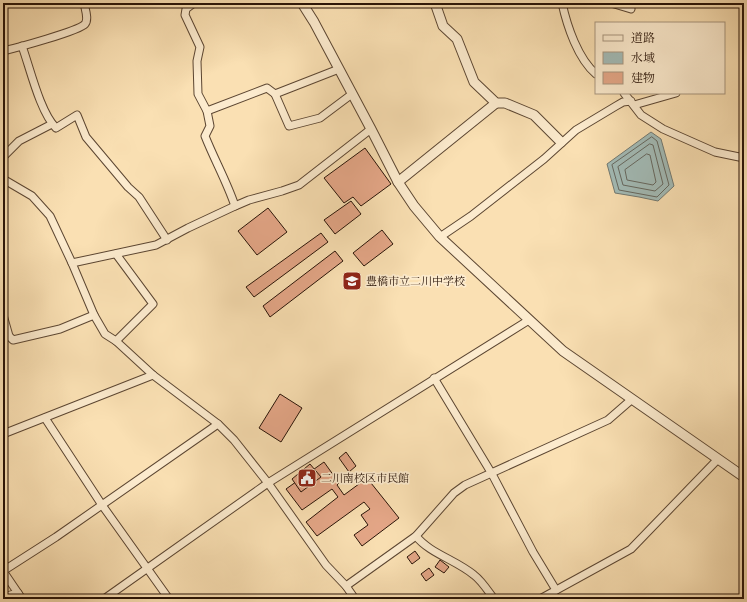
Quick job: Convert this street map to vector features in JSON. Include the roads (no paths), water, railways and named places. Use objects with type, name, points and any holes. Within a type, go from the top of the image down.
[{"type":"street","points":[[3,51],[72,30],[85,24],[87,20],[84,3]]},
{"type":"street","points":[[194,3],[186,9],[185,15],[200,47],[197,61],[198,94],[207,111],[210,126],[205,136],[231,193],[235,206]]},
{"type":"street","points":[[302,3],[372,129],[398,182],[414,206],[440,237],[563,351],[631,400],[744,477]]},
{"type":"street","points":[[435,3],[443,26],[457,39],[474,82],[496,103],[505,104],[534,115],[561,142]]},
{"type":"street","points":[[562,3],[566,20],[580,53],[586,64],[595,73]]},
{"type":"street","points":[[611,3],[631,9]]},
{"type":"street","points":[[22,46],[42,105],[52,124],[56,128],[77,115],[86,137],[139,197],[166,240]]},
{"type":"street","points":[[275,94],[339,69]]},
{"type":"street","points":[[207,111],[267,88],[275,94],[289,126],[320,118],[352,94]]},
{"type":"street","points":[[625,94],[641,115],[663,129],[715,152],[744,158]]},
{"type":"street","points":[[440,237],[471,216],[544,159],[576,130],[623,102],[633,103],[672,94]]},
{"type":"street","points":[[398,182],[496,103]]},
{"type":"street","points":[[3,157],[19,141],[52,124]]},
{"type":"street","points":[[72,263],[151,247],[249,200],[299,185],[372,129]]},
{"type":"street","points":[[3,180],[32,196],[50,216],[94,315],[105,334],[116,341],[153,375],[218,424],[234,440],[268,483],[326,565],[346,586],[355,599]]},
{"type":"street","points":[[116,254],[153,304],[116,341]]},
{"type":"street","points":[[3,315],[8,336],[13,340],[60,330],[94,315]]},
{"type":"street","points":[[104,599],[268,483],[529,320]]},
{"type":"street","points":[[3,434],[153,375]]},
{"type":"street","points":[[434,378],[492,474],[533,552],[556,590]]},
{"type":"street","points":[[346,586],[416,536],[454,493],[465,485],[608,420],[631,400]]},
{"type":"street","points":[[45,418],[102,505],[169,599]]},
{"type":"street","points":[[20,596],[3,571],[56,537],[218,424]]},
{"type":"street","points":[[540,599],[630,549],[718,459]]},
{"type":"street","points":[[416,536],[422,544],[474,575],[494,599]]},
{"type":"street","points":[[3,597],[20,596]]},
{"type":"water","points":[[651,132],[661,139],[674,186],[658,201],[615,193],[607,164]]},
{"type":"place","name":"豊橋市立二川中学校","points":[[352,281]]},
{"type":"place","name":"二川南校区市民館","points":[[307,478]]}]
